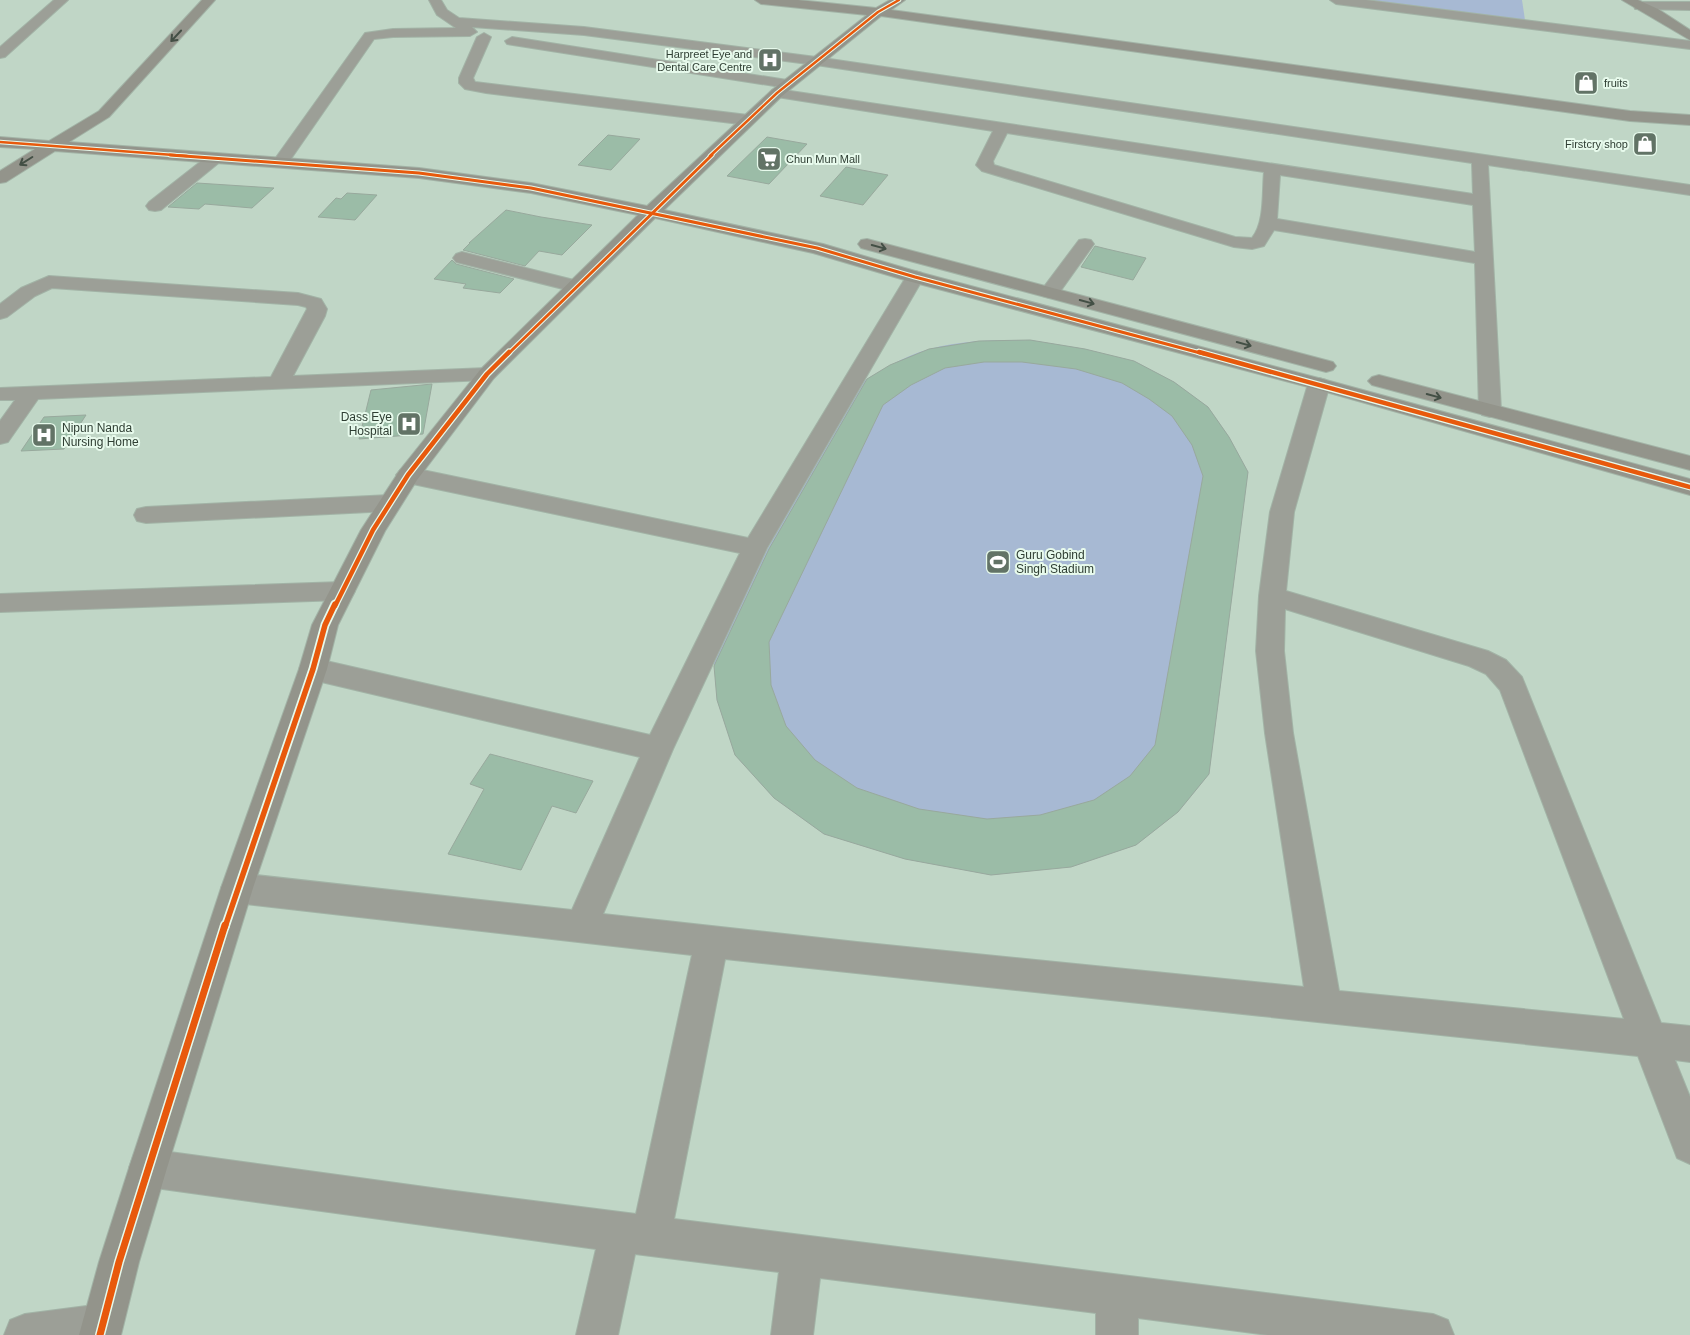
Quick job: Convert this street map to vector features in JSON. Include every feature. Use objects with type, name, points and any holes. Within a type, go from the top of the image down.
[{"type":"street","points":[[0,54],[62,0]]},
{"type":"street","points":[[157,35],[192,0]]},
{"type":"street","points":[[71,135],[104,114],[209,0]]},
{"type":"street","points":[[434,0],[442,12],[456,22],[487,37]]},
{"type":"street","points":[[761,0],[888,6],[1630,116],[1690,128]]},
{"type":"street","points":[[1336,0],[1690,45]]},
{"type":"street","points":[[1628,0],[1690,36]]},
{"type":"street","points":[[25,1335],[101,1330],[118,1262],[237,888],[313,669],[325,625],[373,530],[408,475],[487,374],[575,286],[782,89],[888,6]]},
{"type":"street","points":[[1640,6],[1690,6]]},
{"type":"street","points":[[456,22],[584,31],[816,61],[1690,190]]},
{"type":"street","points":[[284,156],[370,36],[393,33],[487,37],[1002,128],[1482,201]]},
{"type":"street","points":[[0,34],[21,35]]},
{"type":"street","points":[[487,37],[466,78],[466,82],[470,86],[748,120]]},
{"type":"street","points":[[0,178],[49,140],[79,113]]},
{"type":"street","points":[[1630,116],[1690,120]]},
{"type":"street","points":[[1002,128],[985,161],[984,165],[988,168],[1234,242],[1251,244],[1259,241],[1267,223],[1272,169]]},
{"type":"street","points":[[0,130],[49,140],[215,158],[284,156]]},
{"type":"street","points":[[4,149],[71,135],[284,156],[658,205],[720,209]]},
{"type":"street","points":[[156,206],[215,158]]},
{"type":"street","points":[[1480,158],[1490,410]]},
{"type":"street","points":[[658,205],[915,277],[1319,384],[1490,410],[1690,463]]},
{"type":"street","points":[[738,213],[1050,292],[1344,371]]},
{"type":"street","points":[[1267,223],[1484,259]]},
{"type":"street","points":[[1050,292],[1085,244]]},
{"type":"street","points":[[462,258],[575,286]]},
{"type":"street","points":[[581,927],[658,749],[755,548],[915,277]]},
{"type":"street","points":[[0,313],[28,292],[49,282],[314,302],[317,309],[315,316],[278,382]]},
{"type":"street","points":[[0,394],[487,374]]},
{"type":"street","points":[[1363,376],[1410,399],[1690,487]]},
{"type":"street","points":[[1319,384],[1282,512],[1272,596],[1270,651],[1279,733],[1324,1007]]},
{"type":"street","points":[[0,437],[31,393]]},
{"type":"street","points":[[408,475],[755,548]]},
{"type":"street","points":[[146,515],[390,503]]},
{"type":"street","points":[[0,602],[342,590]]},
{"type":"street","points":[[1272,596],[1478,658],[1496,667],[1512,685],[1690,1145]]},
{"type":"street","points":[[313,669],[658,749]]},
{"type":"street","points":[[237,888],[1324,1007],[1690,1044]]},
{"type":"street","points":[[597,1335],[635,1234],[712,941]]},
{"type":"street","points":[[148,1168],[635,1234],[1433,1335]]},
{"type":"street","points":[[792,1335],[802,1255]]},
{"type":"street","points":[[1116,1295],[1117,1335]]},
{"type":"shaded area","points":[[1369,0],[1522,0],[1525,20]]},
{"type":"shaded area","name":"Guru Gobind Singh Stadium","points":[[1030,340],[1085,349],[1134,361],[1174,382],[1208,407],[1229,437],[1248,472],[1209,774],[1178,812],[1136,845],[1071,867],[991,875],[905,859],[824,834],[774,798],[735,755],[717,700],[713,651],[854,387],[900,360],[930,349],[967,342]]},
{"type":"building","points":[[608,135],[640,139],[611,170],[578,165]]},
{"type":"building","points":[[767,137],[807,144],[769,184],[727,176]]},
{"type":"building","points":[[846,167],[888,175],[863,205],[820,196]]},
{"type":"building","points":[[197,183],[274,188],[252,208],[205,204],[199,209],[168,207]]},
{"type":"building","points":[[347,193],[377,195],[355,220],[318,217],[336,198],[341,199]]},
{"type":"building","points":[[506,210],[592,225],[562,255],[539,251],[525,266],[463,250]]},
{"type":"building","points":[[1095,246],[1146,258],[1133,280],[1081,267]]},
{"type":"building","points":[[452,260],[456,264],[514,279],[500,293],[463,288],[466,284],[434,279]]},
{"type":"building","points":[[1030,340],[1085,349],[1134,361],[1174,382],[1208,407],[1229,437],[1248,472],[1209,774],[1178,812],[1136,845],[1071,867],[991,875],[905,859],[824,834],[774,798],[735,755],[717,700],[714,666],[769,549],[867,379],[890,365],[929,349],[979,341]],"holes":[[[984,362],[1022,362],[1076,369],[1122,383],[1149,399],[1172,416],[1192,445],[1203,476],[1155,745],[1130,776],[1094,800],[1040,815],[987,819],[919,809],[857,788],[815,760],[786,726],[771,685],[769,642],[883,405],[911,385],[945,368]]]},
{"type":"building","points":[[432,384],[423,434],[359,439],[371,390]]},
{"type":"building","points":[[86,415],[64,449],[21,451],[44,417]]},
{"type":"building","points":[[490,754],[593,781],[576,813],[552,806],[521,870],[448,854],[484,789],[470,784]]},
{"type":"cycle path","points":[[100,1335],[119,1262],[148,1168],[237,888],[313,669],[325,625],[373,530],[408,475],[487,374],[651,212],[777,93],[878,12],[899,0]]},
{"type":"cycle path","points":[[0,142],[419,173],[531,188],[651,212],[817,248],[915,277],[1319,384],[1690,487]]},
{"type":"place","name":"Harpreet Eye and Dental Care Centre","points":[[770,60]]},
{"type":"place","name":"fruits","points":[[1586,83]]},
{"type":"place","name":"Firstcry shop","points":[[1645,144]]},
{"type":"place","name":"Chun Mun Mall","points":[[769,159]]},
{"type":"place","name":"Dass Eye Hospital","points":[[409,424]]},
{"type":"place","name":"Nipun Nanda Nursing Home","points":[[44,435]]},
{"type":"place","name":"Guru Gobind Singh Stadium","points":[[998,562]]}]
